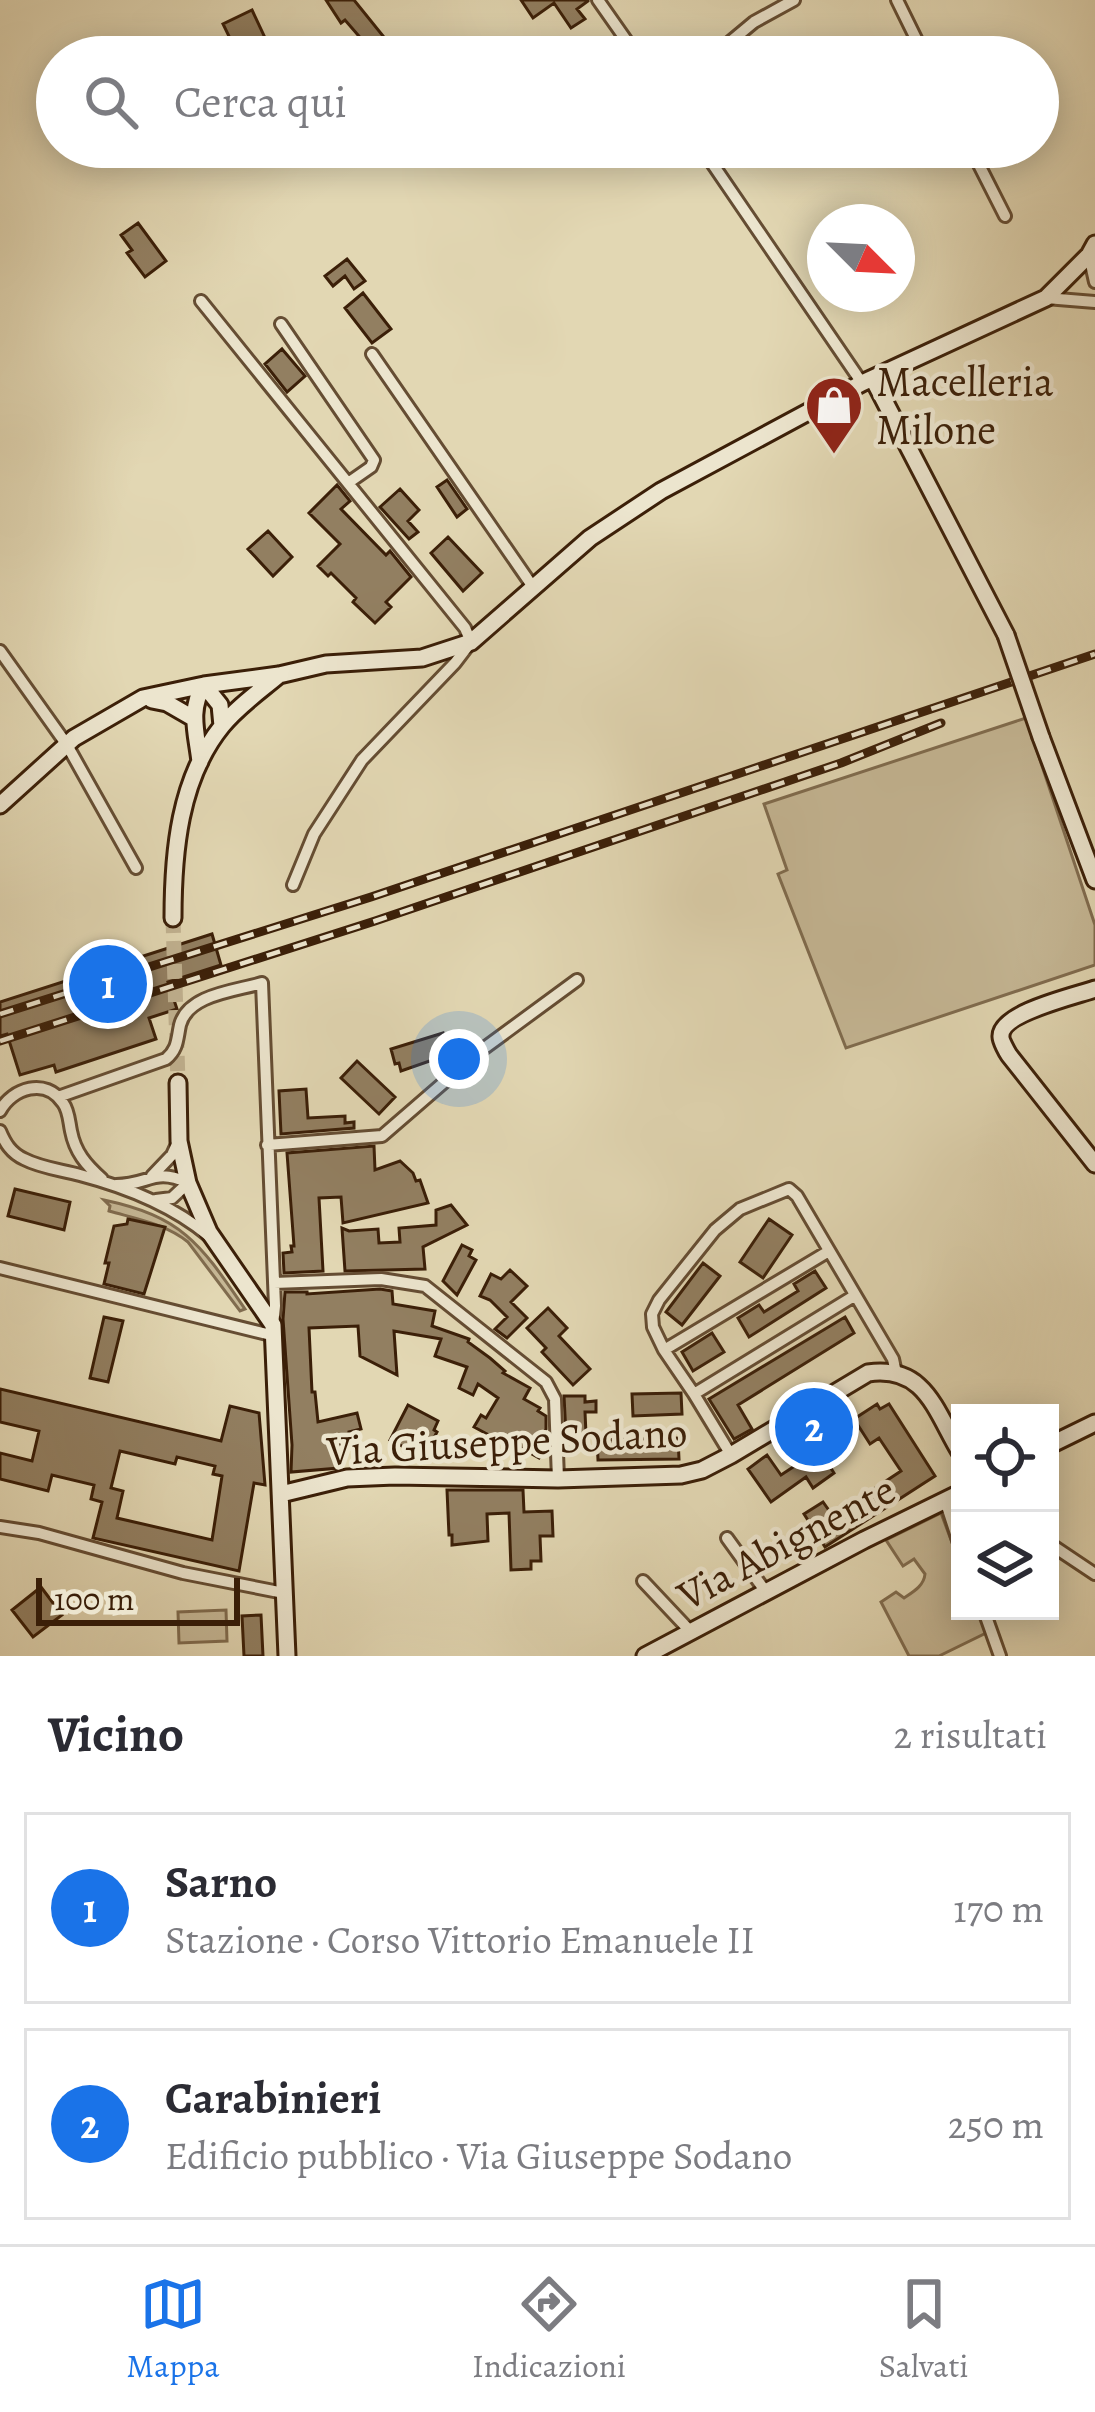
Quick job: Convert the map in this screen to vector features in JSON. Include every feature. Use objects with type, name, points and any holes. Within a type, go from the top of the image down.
[{"type":"street","points":[[598,0],[623,36]]},
{"type":"street","points":[[737,36],[794,0]]},
{"type":"street","points":[[897,0],[915,36]]},
{"type":"street","points":[[716,168],[867,381],[1006,635],[1095,880]]},
{"type":"street","points":[[980,168],[1005,217]]},
{"type":"street","points":[[293,885],[314,834],[362,760],[471,642],[590,538],[661,491],[867,381],[1046,298],[1092,249]]},
{"type":"street","points":[[1070,276],[1095,284],[1092,249]]},
{"type":"street","points":[[1070,276],[1074,288],[1091,301]]},
{"type":"street","points":[[1046,298],[1091,301]]},
{"type":"street","points":[[202,301],[466,628],[471,642]]},
{"type":"street","points":[[281,324],[374,460],[348,483]]},
{"type":"street","points":[[372,354],[533,587]]},
{"type":"street","points":[[0,805],[67,745],[143,698],[326,664],[422,658],[471,642]]},
{"type":"street","points":[[0,652],[67,745],[136,868]]},
{"type":"street","points":[[172,918],[173,862],[200,762],[222,726],[279,675]]},
{"type":"street","points":[[200,762],[193,718],[204,685]]},
{"type":"street","points":[[204,685],[220,706],[222,726]]},
{"type":"street","points":[[143,698],[167,703],[193,718]]},
{"type":"street","points":[[267,1145],[382,1136],[479,1052],[577,980]]},
{"type":"street","points":[[58,1097],[166,1059],[176,1048],[183,1015],[193,1004],[262,983],[286,1656]]},
{"type":"street","points":[[1095,989],[1014,1016],[1002,1028],[1000,1039],[1095,1164]]},
{"type":"street","points":[[178,1083],[179,1141],[188,1184],[204,1222],[273,1330]]},
{"type":"street","points":[[0,1111],[6,1100],[22,1090],[37,1088],[58,1097],[67,1109],[79,1154],[108,1183],[130,1185],[172,1176],[188,1184]]},
{"type":"street","points":[[0,1131],[24,1159],[151,1199],[191,1221],[216,1242]]},
{"type":"street","points":[[152,1177],[179,1141]]},
{"type":"street","points":[[151,1199],[172,1198],[188,1184]]},
{"type":"street","points":[[731,1455],[664,1350],[652,1314],[715,1230],[740,1210],[789,1190],[797,1196],[893,1359],[896,1373],[920,1385],[951,1436]]},
{"type":"street","points":[[664,1350],[829,1251]]},
{"type":"street","points":[[0,1268],[273,1330]]},
{"type":"street","points":[[249,1289],[274,1282],[381,1279],[425,1286],[546,1382],[555,1399],[558,1480]]},
{"type":"street","points":[[694,1394],[854,1296]]},
{"type":"street","name":"Via Giuseppe Sodano","points":[[281,1494],[346,1478],[558,1480],[681,1475],[731,1455],[868,1373],[896,1373]]},
{"type":"street","points":[[1059,1441],[1095,1423]]},
{"type":"street","name":"Via Abignente","points":[[645,1656],[951,1498]]},
{"type":"street","points":[[0,1527],[40,1533],[182,1573],[284,1593]]},
{"type":"street","points":[[727,1538],[766,1592]]},
{"type":"street","points":[[1059,1550],[1095,1574]]},
{"type":"street","points":[[644,1581],[691,1632]]},
{"type":"street","points":[[987,1620],[1000,1656]]},
{"type":"shaded area","points":[[1026,718],[1095,925],[1095,965],[846,1048],[778,874],[787,870],[764,804]]},
{"type":"shaded area","points":[[104,1200],[154,1215],[188,1237],[245,1309],[240,1311],[188,1242],[161,1226],[109,1211]]},
{"type":"shaded area","points":[[941,1513],[951,1540],[951,1620],[981,1620],[986,1633],[939,1656],[909,1656],[881,1602],[896,1592],[904,1598],[925,1574],[914,1559],[903,1566],[886,1540]]},
{"type":"shaded area","points":[[226,1610],[227,1641],[179,1643],[178,1612]]},
{"type":"building","points":[[326,0],[354,0],[383,36],[359,36],[345,20],[341,23]]},
{"type":"building","points":[[521,0],[588,1],[577,9],[585,19],[571,28],[554,3],[533,18]]},
{"type":"building","points":[[252,10],[264,36],[229,36],[223,24]]},
{"type":"building","points":[[138,223],[166,261],[145,277],[127,253],[132,250],[121,235]]},
{"type":"building","points":[[347,259],[365,281],[354,289],[345,276],[333,286],[325,276]]},
{"type":"building","points":[[363,293],[391,329],[372,343],[345,308]]},
{"type":"building","points":[[282,349],[305,376],[287,392],[265,364]]},
{"type":"building","points":[[447,480],[467,509],[457,517],[437,487]]},
{"type":"building","points":[[337,485],[350,501],[341,509],[386,555],[390,551],[411,577],[386,602],[391,607],[375,623],[331,573],[328,576],[318,566],[340,544],[309,513]]},
{"type":"building","points":[[400,489],[419,510],[408,521],[418,532],[409,539],[380,507]]},
{"type":"building","points":[[268,531],[292,557],[273,576],[248,549]]},
{"type":"building","points":[[448,537],[482,573],[463,591],[431,553]]},
{"type":"building","points":[[212,934],[221,965],[168,982],[177,1009],[149,1018],[156,1039],[56,1072],[54,1065],[20,1075],[7,1034],[0,1036],[0,1002]]},
{"type":"building","points":[[443,1033],[447,1055],[401,1071],[399,1063],[395,1064],[391,1049]]},
{"type":"building","points":[[357,1061],[395,1097],[379,1114],[341,1078]]},
{"type":"building","points":[[306,1089],[308,1118],[345,1116],[345,1123],[354,1122],[354,1128],[281,1134],[279,1091]]},
{"type":"building","points":[[374,1146],[375,1170],[400,1161],[420,1180],[428,1203],[343,1223],[341,1197],[319,1198],[323,1271],[284,1273],[283,1253],[292,1252],[294,1246],[287,1153]]},
{"type":"building","points":[[15,1189],[70,1202],[64,1230],[8,1216]]},
{"type":"building","points":[[451,1205],[467,1225],[423,1247],[425,1269],[345,1271],[342,1228],[378,1229],[379,1243],[400,1242],[399,1228],[436,1225],[436,1210]]},
{"type":"building","points":[[128,1219],[165,1227],[144,1294],[104,1284],[114,1226],[127,1224]]},
{"type":"building","points":[[769,1219],[792,1235],[763,1278],[740,1262]]},
{"type":"building","points":[[462,1245],[472,1250],[469,1256],[476,1260],[457,1295],[443,1281]]},
{"type":"building","points":[[703,1263],[720,1276],[682,1325],[666,1312]]},
{"type":"building","points":[[510,1270],[527,1286],[511,1302],[527,1318],[507,1338],[495,1329],[507,1317],[480,1296],[491,1274],[501,1279]]},
{"type":"building","points":[[815,1271],[826,1288],[749,1337],[738,1318],[759,1305],[764,1312],[798,1291],[794,1284]]},
{"type":"building","points":[[392,1291],[393,1304],[435,1311],[432,1326],[469,1339],[503,1373],[530,1388],[524,1399],[546,1416],[539,1442],[546,1446],[539,1458],[474,1427],[498,1398],[478,1384],[473,1395],[459,1388],[467,1367],[435,1356],[441,1339],[394,1331],[397,1375],[360,1356],[358,1326],[309,1328],[318,1422],[357,1413],[361,1429],[349,1432],[350,1443],[339,1445],[339,1468],[291,1472],[285,1292]]},
{"type":"building","points":[[548,1308],[567,1328],[559,1336],[590,1369],[573,1385],[527,1328]]},
{"type":"building","points":[[104,1317],[123,1321],[108,1382],[90,1378]]},
{"type":"building","points":[[845,1317],[854,1333],[738,1405],[752,1429],[734,1439],[709,1399]]},
{"type":"building","points":[[712,1333],[724,1352],[693,1371],[682,1352]]},
{"type":"building","points":[[0,1389],[221,1441],[230,1406],[259,1413],[265,1485],[254,1483],[239,1571],[93,1538],[102,1502],[91,1499],[94,1485],[52,1475],[48,1491],[0,1479],[0,1453],[32,1461],[39,1431],[0,1422]],"holes":[[[120,1451],[175,1464],[177,1457],[215,1466],[213,1474],[222,1476],[212,1540],[117,1518],[123,1491],[111,1488]]]},
{"type":"building","points":[[681,1393],[682,1414],[633,1416],[632,1394]]},
{"type":"building","points":[[564,1396],[596,1401],[596,1412],[585,1412],[586,1434],[566,1435]]},
{"type":"building","points":[[877,1404],[880,1409],[889,1404],[935,1476],[825,1547],[804,1514],[823,1502],[833,1516],[901,1471],[879,1438],[870,1444],[854,1419]]},
{"type":"building","points":[[408,1405],[438,1421],[427,1451],[421,1448],[418,1454],[390,1440]]},
{"type":"building","points":[[830,1429],[846,1451],[829,1465],[834,1473],[813,1488],[806,1477],[771,1502],[748,1469],[767,1455],[781,1475],[816,1452],[810,1443]]},
{"type":"building","points":[[678,1438],[679,1459],[598,1460],[597,1440]]},
{"type":"building","points":[[447,1490],[523,1490],[524,1512],[552,1511],[553,1536],[540,1536],[541,1561],[531,1561],[531,1569],[511,1570],[509,1513],[487,1514],[488,1541],[452,1545]]},
{"type":"building","points":[[41,1587],[62,1615],[33,1637],[12,1610]]},
{"type":"building","points":[[261,1615],[263,1656],[244,1656],[242,1616]]},
{"type":"tunnel","points":[[173,918],[178,1083]]},
{"type":"railway","points":[[0,1014],[371,897],[1095,654]]},
{"type":"railway","points":[[0,1041],[375,921],[841,763],[941,723]]},
{"type":"place","name":"Macelleria Milone","points":[[834,456]]},
{"type":"place","name":"Sarno","points":[[108,984]]},
{"type":"place","name":"Carabinieri","points":[[814,1427]]}]
